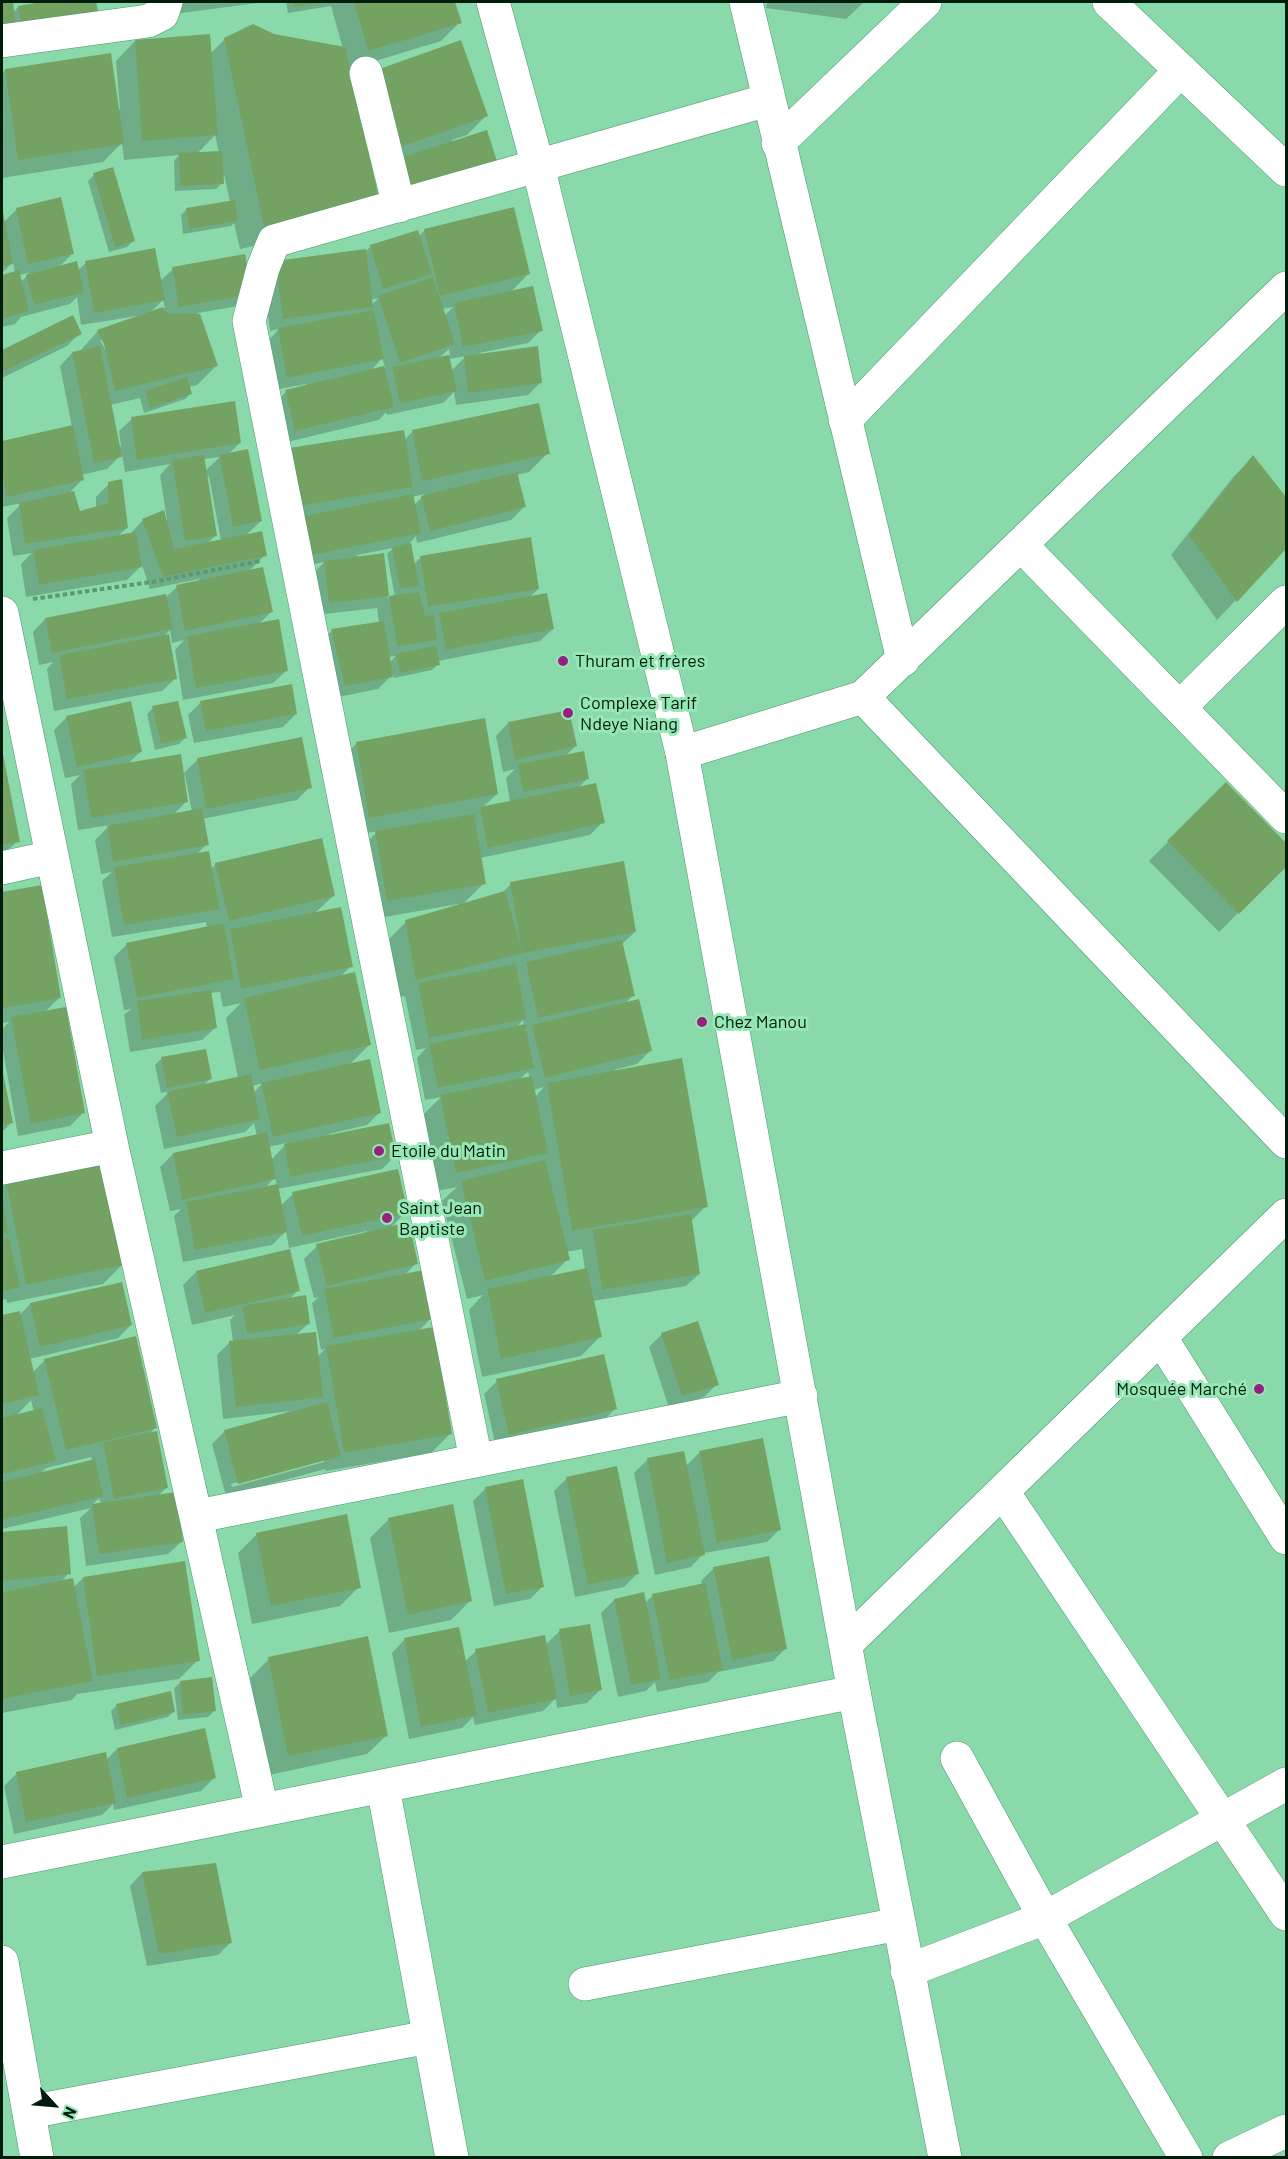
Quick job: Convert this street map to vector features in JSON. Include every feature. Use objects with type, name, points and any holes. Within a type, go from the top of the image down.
[{"type":"street","points":[[2,41],[148,21],[162,14],[166,2]]},
{"type":"street","points":[[493,2],[538,166],[682,753],[854,1692],[945,2157]]},
{"type":"street","points":[[746,2],[903,660]]},
{"type":"street","points":[[778,143],[925,2]]},
{"type":"street","points":[[1109,2],[1287,170]]},
{"type":"street","points":[[845,420],[1181,70]]},
{"type":"street","points":[[366,73],[399,206]]},
{"type":"street","points":[[476,1460],[249,321],[263,268],[274,241],[768,100]]},
{"type":"street","points":[[682,753],[863,697],[1287,288]]},
{"type":"street","points":[[1022,546],[1287,817]]},
{"type":"street","points":[[1180,707],[1287,602]]},
{"type":"street","points":[[13,606],[52,857],[112,1146],[198,1516],[262,1809]]},
{"type":"street","points":[[863,697],[1287,1142]]},
{"type":"street","points":[[2,868],[52,857]]},
{"type":"street","points":[[2,1168],[112,1146]]},
{"type":"street","points":[[846,1644],[1287,1215]]},
{"type":"street","points":[[1161,1338],[1287,1538]]},
{"type":"street","points":[[198,1516],[801,1396]]},
{"type":"street","points":[[1003,1491],[1225,1818],[1287,1914]]},
{"type":"street","points":[[2,1862],[854,1692]]},
{"type":"street","points":[[957,1758],[1045,1918],[1186,2157]]},
{"type":"street","points":[[907,1971],[1045,1918],[1287,1784]]},
{"type":"street","points":[[383,1786],[452,2157]]},
{"type":"street","points":[[585,1984],[899,1924]]},
{"type":"street","points":[[2,1962],[37,2157]]},
{"type":"street","points":[[29,2112],[429,2037]]},
{"type":"street","points":[[1230,2157],[1287,2131]]},
{"type":"path","points":[[13,606],[158,582],[296,554]]},
{"type":"building","points":[[2,2],[13,2],[16,24],[2,26]]},
{"type":"building","points":[[41,2],[96,2],[99,15],[22,30],[18,6]]},
{"type":"building","points":[[293,2],[322,2],[322,3],[294,7]]},
{"type":"building","points":[[354,2],[455,2],[462,23],[368,51]]},
{"type":"building","points":[[253,24],[274,34],[345,47],[379,199],[264,226],[224,38]]},
{"type":"building","points":[[210,34],[218,135],[142,141],[135,40]]},
{"type":"building","points":[[461,40],[488,116],[400,147],[374,71]]},
{"type":"building","points":[[111,53],[124,144],[18,160],[5,69]]},
{"type":"building","points":[[487,130],[497,161],[410,189],[400,158]]},
{"type":"building","points":[[222,151],[224,184],[180,186],[179,153]]},
{"type":"building","points":[[113,167],[135,241],[115,247],[93,173]]},
{"type":"building","points":[[61,197],[74,254],[28,264],[16,208]]},
{"type":"building","points":[[235,200],[238,221],[189,229],[186,208]]},
{"type":"building","points":[[514,207],[530,274],[440,296],[424,229]]},
{"type":"building","points":[[2,212],[13,264],[2,266]]},
{"type":"building","points":[[418,230],[432,274],[383,289],[370,245]]},
{"type":"building","points":[[155,248],[165,300],[94,313],[85,261]]},
{"type":"building","points":[[366,249],[373,307],[283,319],[275,261]]},
{"type":"building","points":[[245,254],[252,294],[179,307],[172,267]]},
{"type":"building","points":[[77,261],[84,292],[34,305],[26,275]]},
{"type":"building","points":[[19,270],[29,311],[2,319],[2,275]]},
{"type":"building","points":[[433,277],[455,344],[400,363],[378,296]]},
{"type":"building","points":[[533,286],[543,331],[463,347],[454,303]]},
{"type":"building","points":[[163,307],[168,314],[200,314],[218,366],[115,391],[104,344],[97,330]]},
{"type":"building","points":[[374,310],[384,359],[287,378],[278,328]]},
{"type":"building","points":[[73,315],[82,334],[2,372],[2,350]]},
{"type":"building","points":[[100,346],[122,457],[94,463],[72,352]]},
{"type":"building","points":[[538,346],[542,383],[468,393],[464,356]]},
{"type":"building","points":[[449,355],[457,391],[400,403],[392,367]]},
{"type":"building","points":[[384,366],[394,407],[295,431],[285,390]]},
{"type":"building","points":[[187,377],[192,394],[150,408],[145,391]]},
{"type":"building","points":[[235,401],[241,443],[137,460],[131,417]]},
{"type":"building","points":[[539,403],[550,454],[422,481],[412,430]]},
{"type":"building","points":[[73,425],[84,480],[7,497],[2,470],[2,441]]},
{"type":"building","points":[[404,430],[413,487],[299,506],[289,448]]},
{"type":"building","points":[[248,449],[262,521],[233,527],[219,455]]},
{"type":"building","points":[[204,455],[217,536],[185,541],[172,460]]},
{"type":"building","points":[[1253,455],[1286,497],[1286,549],[1237,602],[1189,535]]},
{"type":"building","points":[[517,472],[526,507],[430,531],[421,496]]},
{"type":"building","points":[[122,479],[128,528],[25,544],[19,503],[74,491],[80,511],[108,503],[108,482]]},
{"type":"building","points":[[413,494],[421,533],[312,555],[305,516]]},
{"type":"building","points":[[164,510],[174,549],[262,531],[267,556],[163,577],[142,519]]},
{"type":"building","points":[[136,532],[142,567],[39,585],[33,550]]},
{"type":"building","points":[[531,537],[539,589],[428,607],[420,556]]},
{"type":"building","points":[[411,543],[419,586],[400,589],[392,547]]},
{"type":"building","points":[[384,553],[389,596],[329,603],[324,561]]},
{"type":"building","points":[[263,567],[273,612],[185,631],[176,585]]},
{"type":"building","points":[[419,592],[425,616],[434,615],[437,640],[397,646],[389,596]]},
{"type":"building","points":[[547,593],[554,629],[446,650],[439,613]]},
{"type":"building","points":[[166,594],[173,629],[52,653],[45,618]]},
{"type":"building","points":[[279,619],[288,671],[196,688],[187,636]]},
{"type":"building","points":[[384,621],[393,677],[345,686],[331,629]]},
{"type":"building","points":[[169,634],[177,679],[67,699],[59,655]]},
{"type":"building","points":[[436,646],[440,665],[400,673],[396,654]]},
{"type":"building","points":[[292,684],[297,714],[206,731],[200,701]]},
{"type":"building","points":[[131,701],[142,752],[77,767],[66,716]]},
{"type":"building","points":[[178,701],[187,738],[161,744],[152,706]]},
{"type":"building","points":[[569,710],[577,746],[515,760],[508,722]]},
{"type":"building","points":[[485,718],[498,794],[369,818],[356,742]]},
{"type":"building","points":[[302,737],[312,788],[206,809],[197,758]]},
{"type":"building","points":[[2,749],[20,842],[2,845]]},
{"type":"building","points":[[584,751],[589,779],[523,792],[518,764]]},
{"type":"building","points":[[181,754],[188,802],[91,818],[83,770]]},
{"type":"building","points":[[1226,782],[1286,843],[1286,867],[1239,914],[1167,841]]},
{"type":"building","points":[[596,783],[605,823],[488,848],[480,807]]},
{"type":"building","points":[[202,808],[209,845],[113,862],[107,826]]},
{"type":"building","points":[[474,814],[486,884],[387,901],[375,831]]},
{"type":"building","points":[[322,838],[335,896],[229,921],[215,863]]},
{"type":"building","points":[[209,851],[219,909],[124,925],[114,867]]},
{"type":"building","points":[[624,861],[636,932],[523,953],[416,980],[405,920],[505,891],[522,951],[510,882]]},
{"type":"building","points":[[42,885],[61,998],[2,1008],[2,892]]},
{"type":"building","points":[[341,907],[353,967],[241,989],[230,929]]},
{"type":"building","points":[[224,923],[234,979],[137,998],[126,943]]},
{"type":"building","points":[[622,940],[635,996],[538,1018],[526,962]]},
{"type":"building","points":[[516,964],[526,1019],[429,1038],[418,983]]},
{"type":"building","points":[[355,972],[371,1045],[260,1070],[244,998]]},
{"type":"building","points":[[211,990],[217,1028],[142,1040],[137,1001]]},
{"type":"building","points":[[639,999],[652,1051],[545,1078],[532,1025]]},
{"type":"building","points":[[66,1007],[85,1113],[31,1124],[11,1017]]},
{"type":"building","points":[[525,1024],[534,1068],[438,1088],[429,1044]]},
{"type":"building","points":[[206,1049],[212,1079],[167,1088],[161,1057]]},
{"type":"building","points":[[682,1058],[708,1207],[572,1231],[547,1083]]},
{"type":"building","points":[[370,1059],[381,1113],[273,1137],[261,1083]]},
{"type":"building","points":[[2,1068],[13,1123],[2,1125]]},
{"type":"building","points":[[251,1074],[260,1119],[177,1137],[167,1092]]},
{"type":"building","points":[[532,1076],[548,1153],[456,1173],[440,1095]]},
{"type":"building","points":[[389,1123],[396,1156],[290,1177],[284,1144]]},
{"type":"building","points":[[267,1132],[276,1179],[182,1200],[173,1153]]},
{"type":"building","points":[[545,1160],[570,1260],[485,1281],[461,1181]]},
{"type":"building","points":[[104,1161],[124,1265],[26,1285],[6,1180]]},
{"type":"building","points":[[398,1169],[408,1213],[302,1236],[292,1192]]},
{"type":"building","points":[[278,1184],[287,1232],[195,1250],[186,1202]]},
{"type":"building","points":[[2,1196],[8,1233],[2,1234]]},
{"type":"building","points":[[691,1214],[700,1274],[602,1290],[593,1230]]},
{"type":"building","points":[[409,1222],[418,1264],[327,1286],[316,1244]]},
{"type":"building","points":[[9,1238],[20,1287],[2,1291],[2,1240]]},
{"type":"building","points":[[290,1249],[300,1291],[205,1313],[196,1271]]},
{"type":"building","points":[[587,1268],[602,1337],[501,1359],[487,1289]]},
{"type":"building","points":[[424,1270],[433,1319],[334,1338],[324,1289]]},
{"type":"building","points":[[122,1282],[132,1325],[40,1347],[30,1303]]},
{"type":"building","points":[[306,1295],[310,1324],[247,1334],[242,1306]]},
{"type":"building","points":[[20,1311],[39,1395],[2,1404],[2,1315]]},
{"type":"building","points":[[698,1321],[719,1385],[682,1396],[661,1333]]},
{"type":"building","points":[[434,1327],[452,1434],[344,1453],[326,1346]]},
{"type":"building","points":[[316,1332],[323,1397],[236,1407],[229,1341]]},
{"type":"building","points":[[136,1336],[157,1428],[66,1450],[44,1359]]},
{"type":"building","points":[[604,1354],[617,1409],[509,1435],[496,1379]]},
{"type":"building","points":[[327,1402],[341,1456],[238,1484],[224,1430]]},
{"type":"building","points":[[42,1408],[56,1461],[2,1474],[2,1418]]},
{"type":"building","points":[[157,1431],[168,1488],[114,1499],[103,1442]]},
{"type":"building","points":[[763,1438],[781,1530],[717,1543],[699,1451]]},
{"type":"building","points":[[684,1451],[705,1555],[667,1563],[647,1458]]},
{"type":"building","points":[[95,1459],[103,1496],[2,1520],[2,1482]]},
{"type":"building","points":[[617,1466],[639,1574],[588,1585],[566,1477]]},
{"type":"building","points":[[523,1479],[544,1587],[506,1594],[485,1487]]},
{"type":"building","points":[[177,1492],[183,1542],[99,1554],[92,1504]]},
{"type":"building","points":[[453,1504],[472,1601],[408,1615],[388,1518]]},
{"type":"building","points":[[347,1514],[361,1588],[271,1606],[256,1533]]},
{"type":"building","points":[[67,1526],[71,1574],[2,1581],[2,1532]]},
{"type":"building","points":[[769,1556],[787,1649],[732,1660],[713,1567]]},
{"type":"building","points":[[185,1561],[200,1661],[97,1676],[83,1577]]},
{"type":"building","points":[[73,1578],[93,1681],[2,1699],[2,1592]]},
{"type":"building","points":[[705,1583],[723,1670],[670,1680],[652,1594]]},
{"type":"building","points":[[644,1592],[661,1679],[631,1685],[614,1599]]},
{"type":"building","points":[[590,1624],[602,1690],[570,1696],[559,1629]]},
{"type":"building","points":[[459,1627],[477,1715],[421,1727],[404,1638]]},
{"type":"building","points":[[545,1635],[557,1699],[488,1713],[475,1649]]},
{"type":"building","points":[[368,1636],[388,1736],[288,1756],[268,1657]]},
{"type":"building","points":[[212,1677],[216,1711],[183,1715],[180,1681]]},
{"type":"building","points":[[171,1691],[175,1712],[121,1725],[116,1704]]},
{"type":"building","points":[[205,1728],[216,1778],[127,1798],[117,1748]]},
{"type":"building","points":[[106,1752],[116,1803],[26,1822],[16,1772]]},
{"type":"building","points":[[216,1863],[232,1943],[159,1954],[142,1872]]},
{"type":"place","name":"Thuram et frères","points":[[563,661]]},
{"type":"place","name":"Complexe Tarif Ndeye Niang","points":[[568,713]]},
{"type":"place","name":"Chez Manou","points":[[702,1022]]},
{"type":"place","name":"Etoile du Matin","points":[[379,1151]]},
{"type":"place","name":"Saint Jean Baptiste","points":[[387,1218]]},
{"type":"place","name":"Mosquée Marché","points":[[1259,1389]]}]
